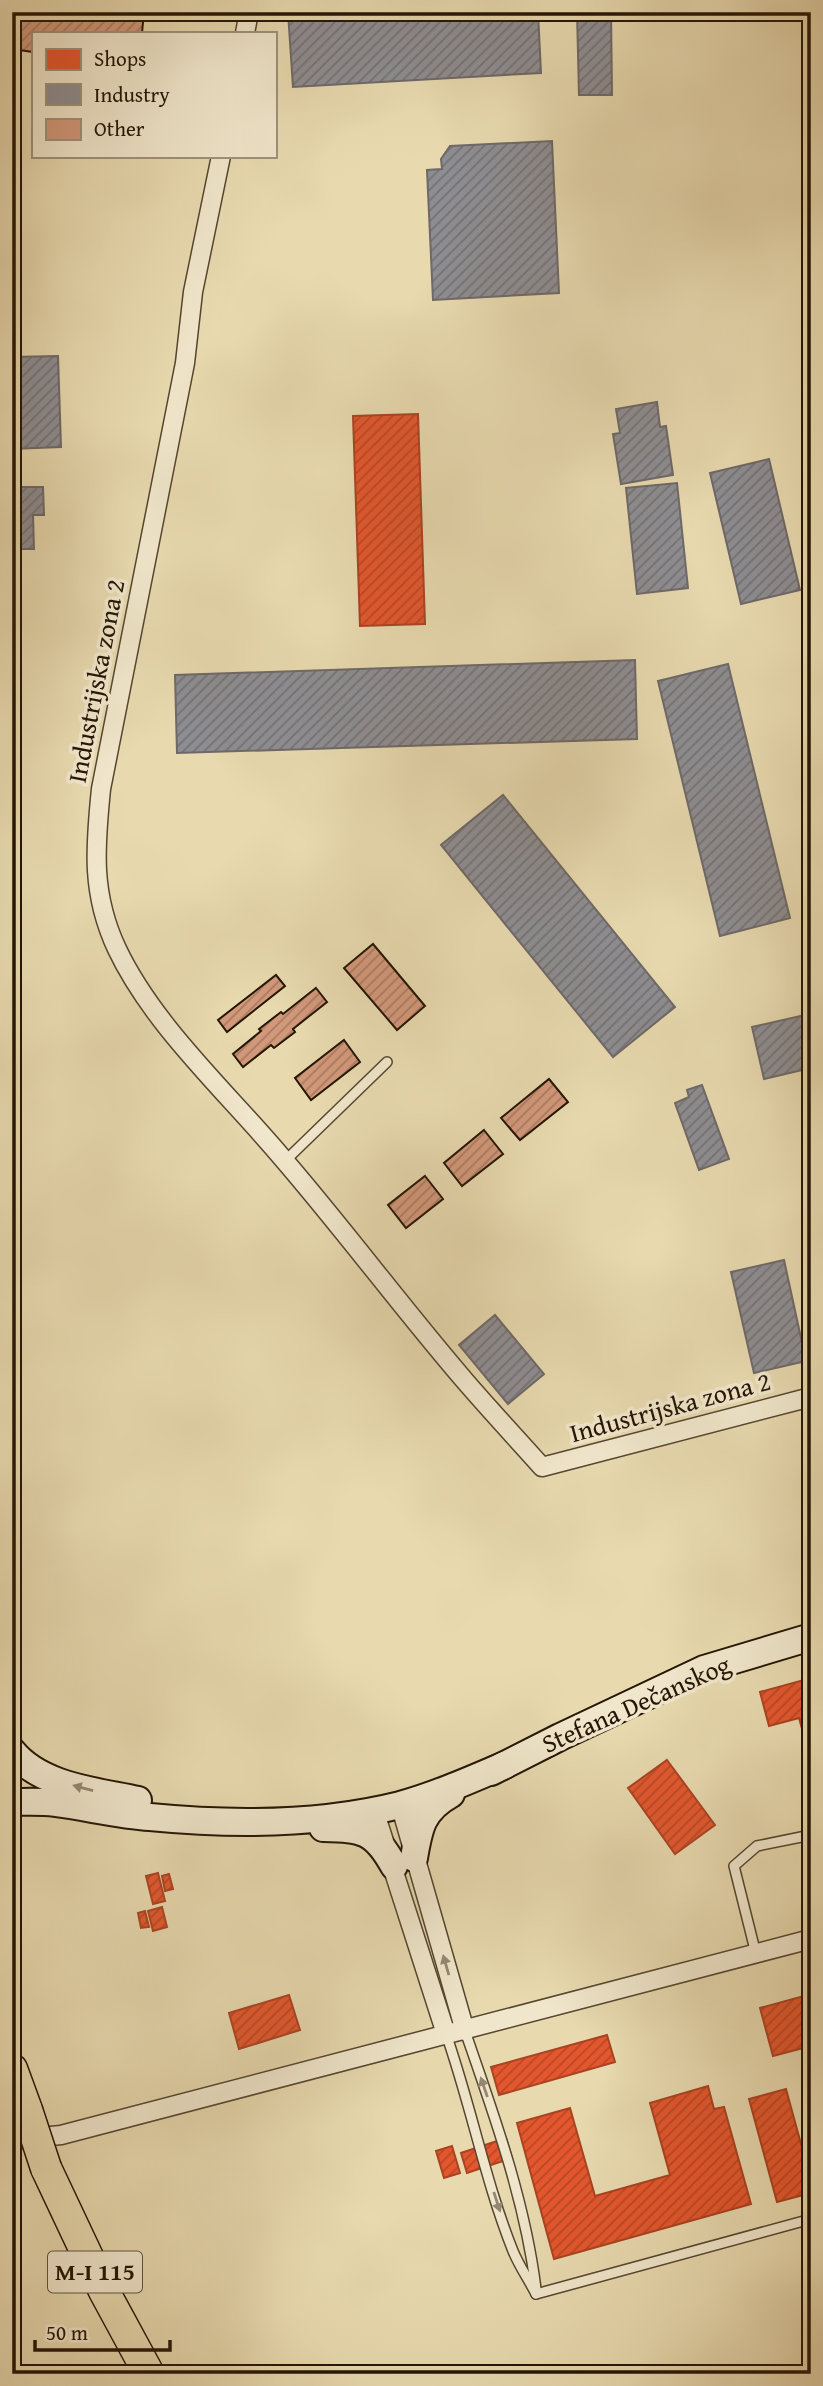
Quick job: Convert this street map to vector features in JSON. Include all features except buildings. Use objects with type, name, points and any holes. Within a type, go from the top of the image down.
[{"type":"main road","name":"Stefana Dečanskog","points":[[505,1765],[704,1669],[811,1637]]},
{"type":"main road","points":[[12,1751],[34,1768],[66,1783],[222,1820]]},
{"type":"main road","points":[[12,1802],[54,1802],[150,1818],[252,1821],[310,1819],[400,1804],[452,1787],[505,1765]]},
{"type":"main road","points":[[252,1821],[292,1827],[356,1830],[370,1835],[404,1862],[426,1814],[443,1799],[505,1765]]},
{"type":"main road","name":"M-I 115","points":[[12,2069],[46,2168],[104,2291],[149,2374]]},
{"type":"street","points":[[245,32],[250,12]]},
{"type":"street","name":"Industrijska zona 2","points":[[220,158],[193,292],[185,363],[100,789],[95,848],[100,900],[117,949],[140,989],[179,1041],[285,1161],[464,1380],[542,1467],[811,1396]]},
{"type":"street","points":[[400,1804],[404,1862],[446,2034]]},
{"type":"street","points":[[374,1810],[404,1862],[466,2031]]},
{"type":"street","points":[[12,2140],[61,2134],[466,2031],[811,1939]]},
{"type":"lane","points":[[285,1161],[387,1062]]},
{"type":"lane","points":[[756,1954],[734,1866],[757,1846],[811,1835]]},
{"type":"lane","points":[[466,2031],[503,2143],[530,2244],[536,2294]]},
{"type":"lane","points":[[446,2034],[514,2253],[536,2294]]},
{"type":"lane","points":[[536,2294],[811,2219]]}]
